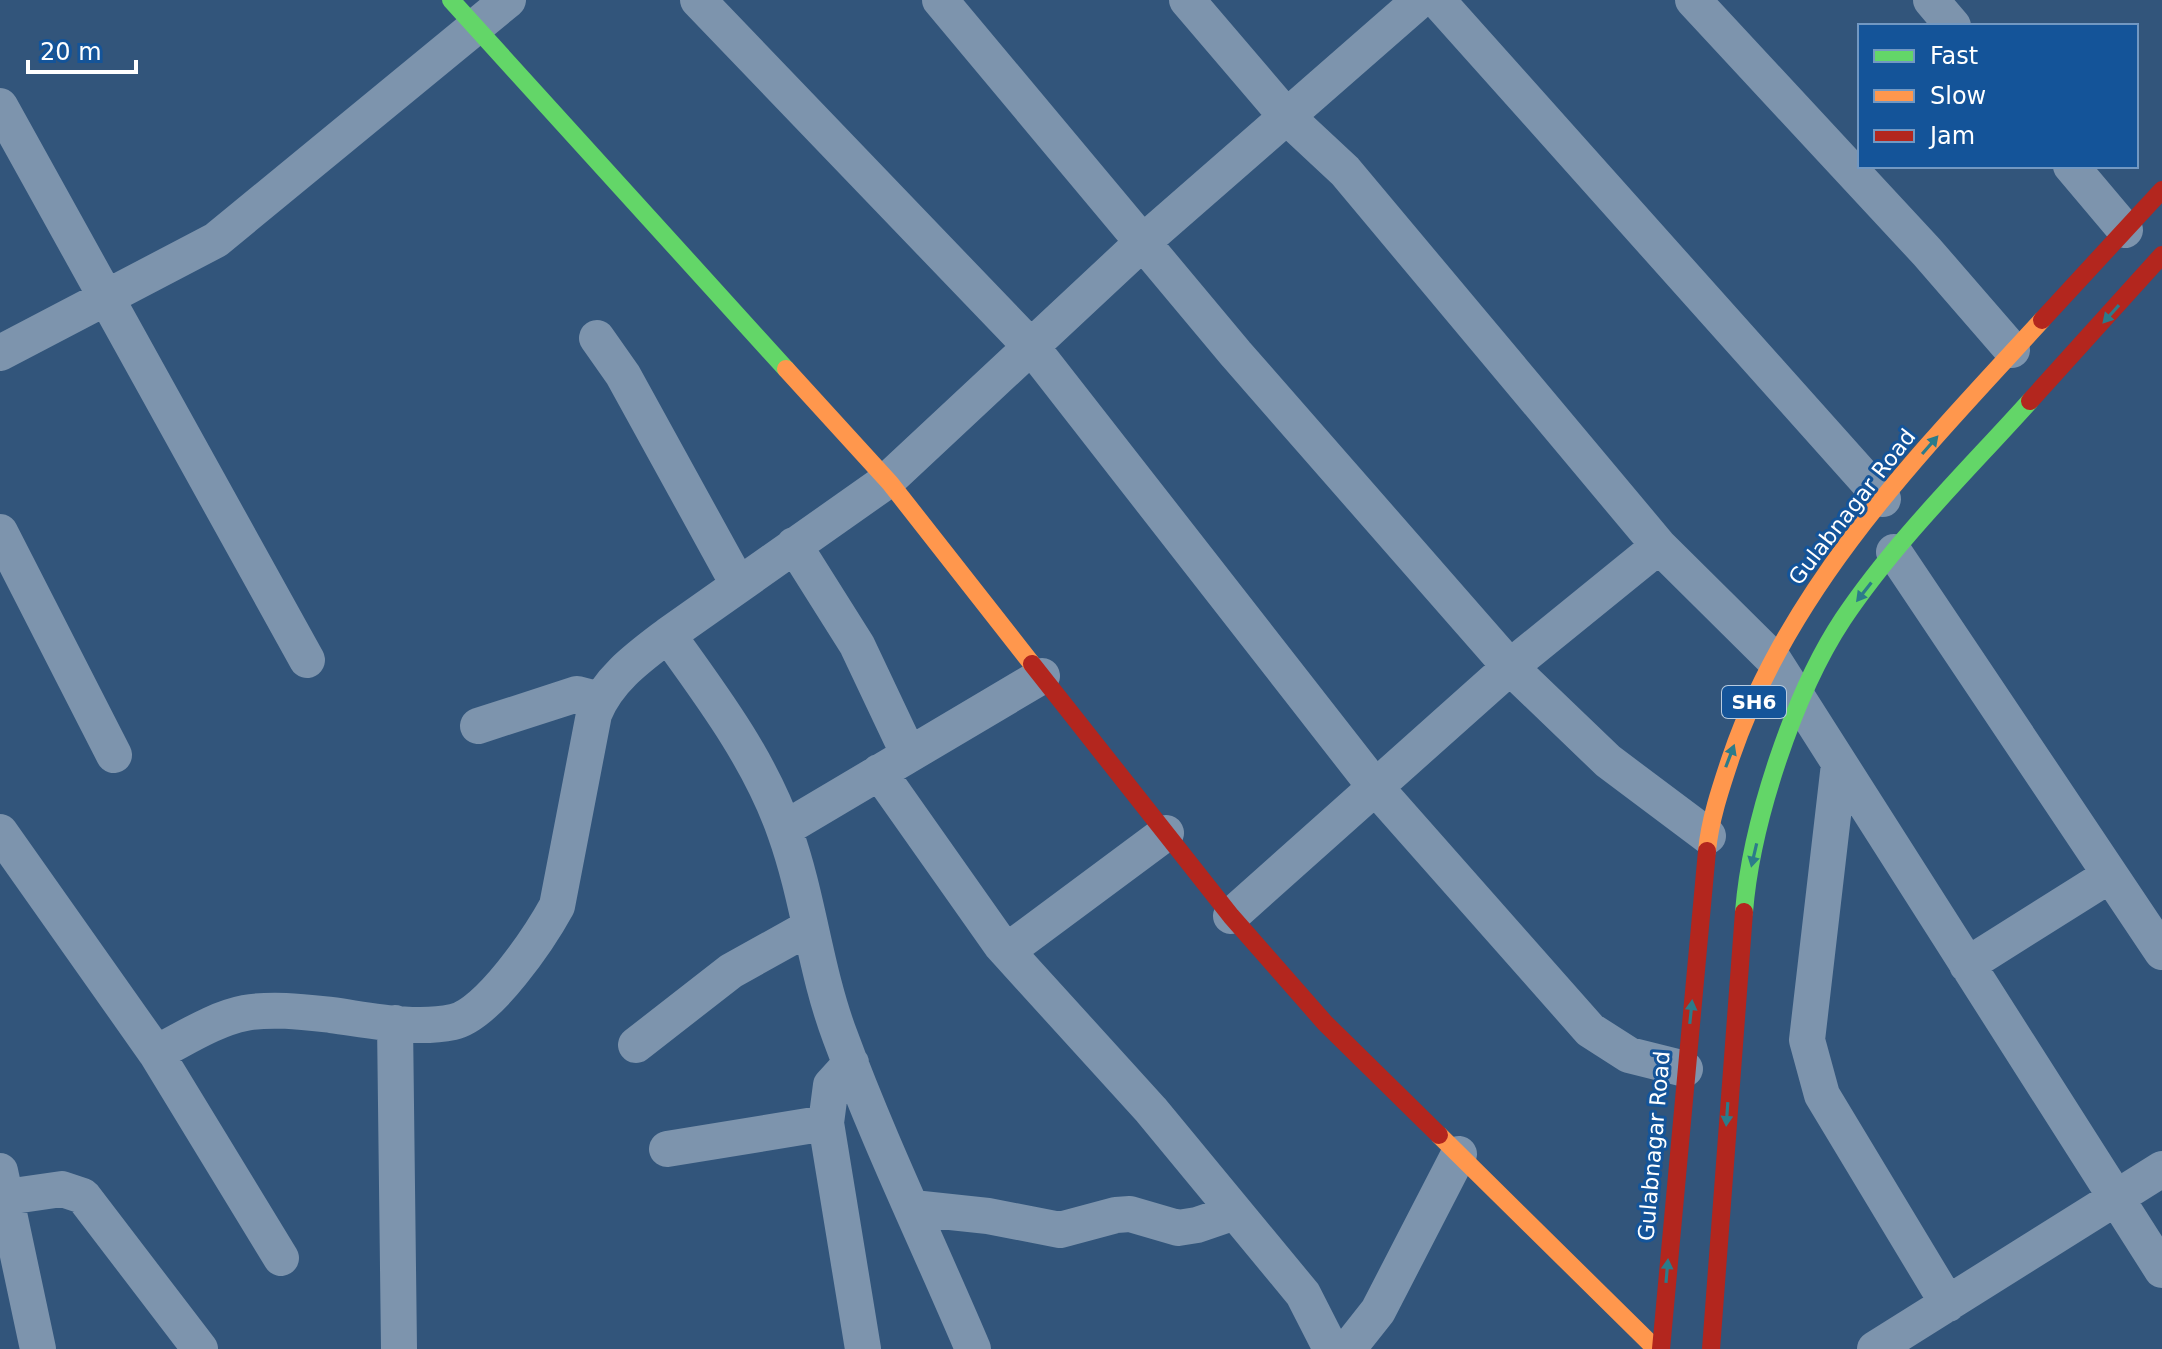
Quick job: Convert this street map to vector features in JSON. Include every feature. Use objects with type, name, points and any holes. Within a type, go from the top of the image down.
[{"type":"main road","points":[[451,0],[888,480],[1231,916],[1325,1023],[1658,1349]]},
{"type":"main road","name":"Gulabnagar Road","points":[[1658,1349],[1708,836],[1727,761],[1773,659],[1828,571],[1883,499],[2012,350],[2162,190]]},
{"type":"main road","name":"SH6","points":[[1711,1349],[1746,889],[1767,795],[1800,703],[1842,620],[1894,552],[2162,255]]},
{"type":"street","points":[[0,353],[216,240],[508,0]]},
{"type":"street","points":[[698,0],[1029,347],[1376,788],[1590,1030],[1629,1055],[1685,1069]]},
{"type":"street","points":[[940,0],[1143,242],[1510,667],[1608,761],[1708,836]]},
{"type":"street","points":[[1187,0],[1286,116],[1345,171],[1659,546],[1773,659],[2162,1270]]},
{"type":"street","points":[[156,1053],[228,1018],[246,1013],[310,1013],[395,1023],[452,1022],[468,1017],[483,1005],[547,924],[557,906],[600,700],[635,660],[888,480],[1143,242],[1420,0]]},
{"type":"street","points":[[1437,0],[1883,499]]},
{"type":"street","points":[[1693,0],[2012,350]]},
{"type":"street","points":[[1931,0],[1951,24]]},
{"type":"street","points":[[0,106],[307,660]]},
{"type":"street","points":[[2073,168],[2125,230]]},
{"type":"street","points":[[597,338],[623,375],[738,584]]},
{"type":"street","points":[[0,532],[114,755]]},
{"type":"street","points":[[794,545],[850,634],[894,764],[1007,951],[1151,1110],[1303,1294],[1331,1349]]},
{"type":"street","points":[[1231,916],[1510,667],[1659,546]]},
{"type":"street","points":[[1894,552],[2162,952]]},
{"type":"street","points":[[668,635],[732,725],[784,829],[810,927],[814,957],[851,1063],[973,1349]]},
{"type":"street","points":[[784,829],[1042,676]]},
{"type":"street","points":[[478,726],[577,694],[600,700]]},
{"type":"street","points":[[1839,764],[1807,1040],[1812,1066],[1822,1095],[1948,1304]]},
{"type":"street","points":[[0,832],[156,1053],[281,1258]]},
{"type":"street","points":[[1007,951],[1166,833]]},
{"type":"street","points":[[1967,965],[2110,875]]},
{"type":"street","points":[[636,1045],[731,971],[810,927]]},
{"type":"street","points":[[395,1023],[399,1349]]},
{"type":"street","points":[[851,1063],[831,1085],[826,1123],[863,1349]]},
{"type":"street","points":[[667,1149],[826,1123]]},
{"type":"street","points":[[1348,1349],[1378,1311],[1459,1154]]},
{"type":"street","points":[[1875,1349],[2162,1169]]},
{"type":"street","points":[[38,1349],[2,1189],[62,1189],[83,1196],[200,1349]]},
{"type":"street","points":[[913,1208],[988,1216],[1060,1230],[1130,1214],[1178,1228],[1235,1212]]},
{"type":"traffic: fast","points":[[451,0],[786,369]]},
{"type":"traffic: fast","points":[[1744,912],[1748,877],[1765,800],[1792,721],[1825,649],[1886,561],[2030,401]]},
{"type":"traffic: slow","points":[[1707,851],[1713,815],[1731,757],[1756,694],[1787,634],[1863,523],[2042,320]]},
{"type":"traffic: slow","points":[[786,369],[890,483],[1032,664]]},
{"type":"traffic: slow","points":[[1439,1135],[1656,1349]]},
{"type":"traffic: jam","points":[[2042,320],[2162,190]]},
{"type":"traffic: jam","points":[[2030,401],[2162,255]]},
{"type":"traffic: jam","points":[[1032,664],[1231,916],[1325,1023],[1439,1135]]},
{"type":"traffic: jam","points":[[1661,1349],[1707,851]]},
{"type":"traffic: jam","points":[[1711,1349],[1744,912]]}]
